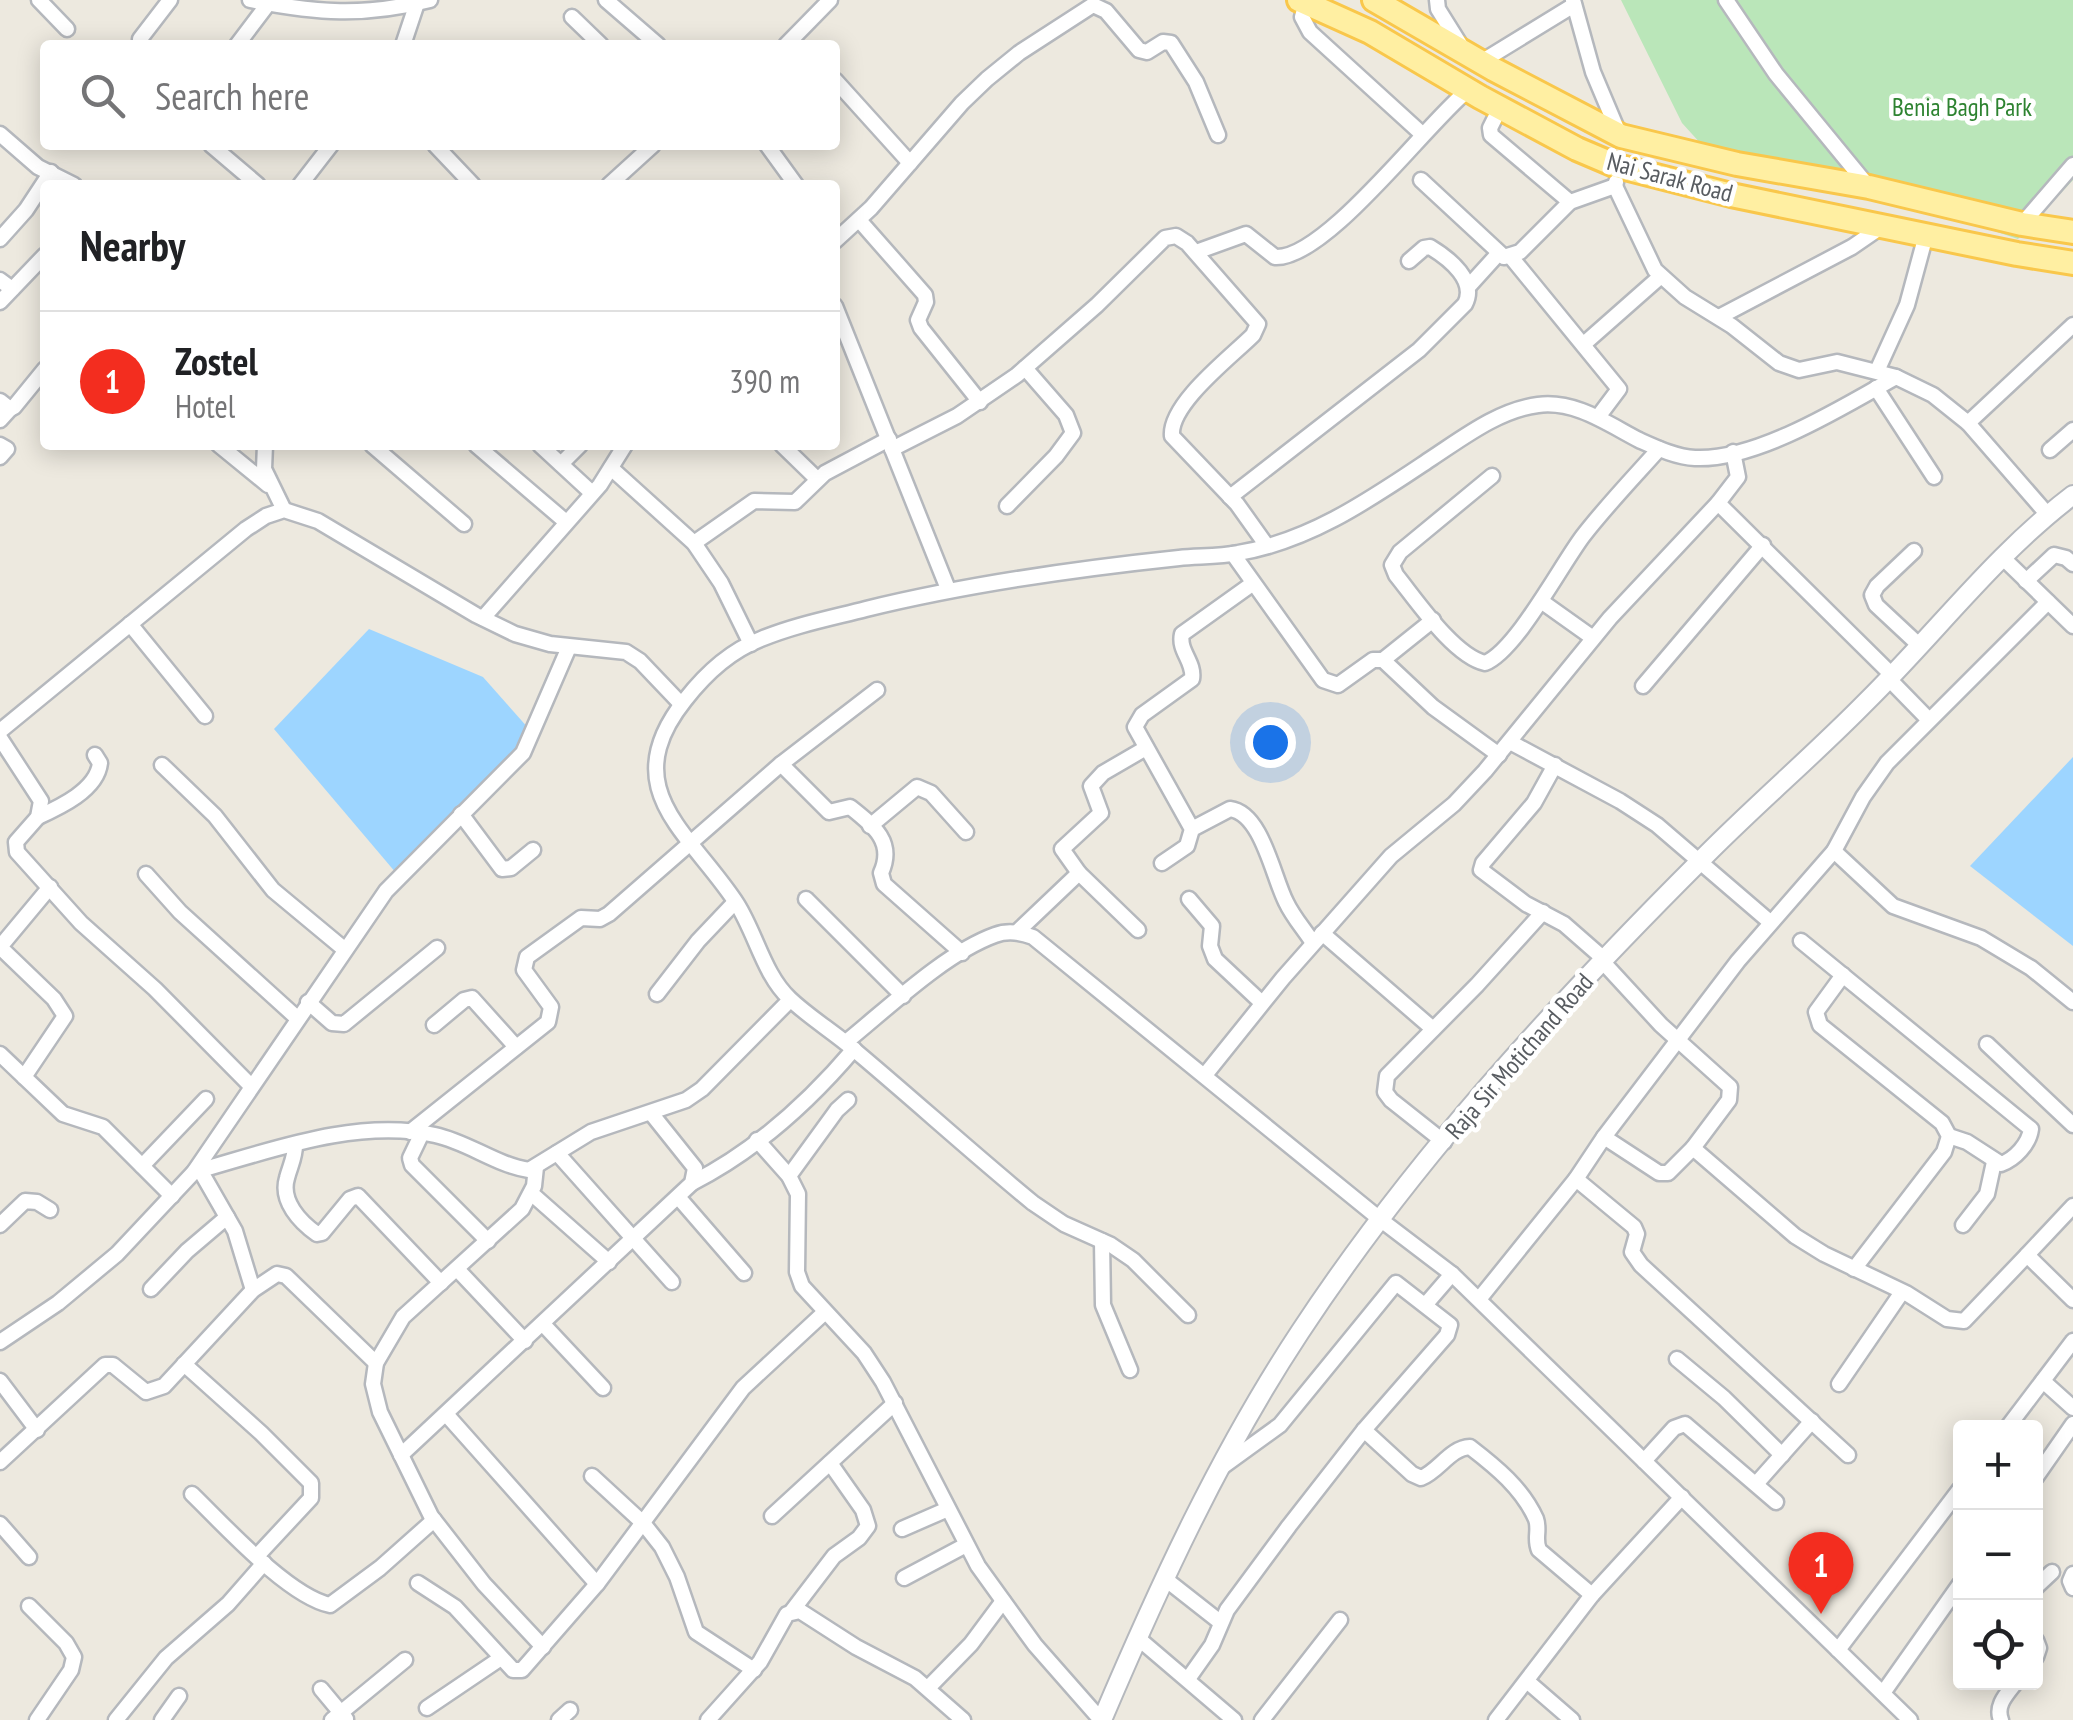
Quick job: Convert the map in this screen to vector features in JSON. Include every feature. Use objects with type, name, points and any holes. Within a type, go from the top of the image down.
[{"type":"main road","name":"Nai Sarak Road","points":[[1302,1],[1370,32],[1616,176],[1885,224],[2073,264]]},
{"type":"main road","name":"Nai Sarak Road","points":[[1378,1],[1474,58],[1620,136],[1737,164],[1869,187],[2022,224],[2073,232]]},
{"type":"main road","points":[[1859,219],[1869,187]]},
{"type":"street","points":[[39,0],[68,29]]},
{"type":"street","points":[[140,39],[170,0]]},
{"type":"street","points":[[250,0],[307,12],[376,12],[391,4],[423,2],[404,40]]},
{"type":"street","points":[[606,0],[652,40]]},
{"type":"street","points":[[1437,0],[1438,9],[1474,58],[1574,2],[1592,72],[1620,136]]},
{"type":"street","points":[[1726,0],[1776,74],[1869,187]]},
{"type":"street","points":[[1302,1],[1302,17],[1310,32],[1422,134]]},
{"type":"street","points":[[796,40],[821,3]]},
{"type":"street","points":[[240,40],[268,4]]},
{"type":"street","points":[[840,237],[987,79],[1018,53],[1093,5],[1106,11],[1143,52],[1171,42],[1196,82],[1218,135]]},
{"type":"street","points":[[572,17],[596,40]]},
{"type":"street","points":[[840,86],[910,163]]},
{"type":"street","points":[[1196,252],[1246,234],[1274,258],[1292,256],[1382,182],[1422,134],[1468,90]]},
{"type":"street","points":[[1500,108],[1490,128],[1491,135],[1570,202]]},
{"type":"street","points":[[0,134],[38,167],[65,180]]},
{"type":"street","points":[[0,160],[13,146]]},
{"type":"street","points":[[217,150],[252,180]]},
{"type":"street","points":[[304,180],[326,150]]},
{"type":"street","points":[[440,150],[469,180]]},
{"type":"street","points":[[615,180],[648,150]]},
{"type":"street","points":[[771,150],[792,180]]},
{"type":"street","points":[[2022,224],[2073,164]]},
{"type":"street","points":[[45,180],[50,172]]},
{"type":"street","points":[[1230,497],[1418,350],[1465,304],[1469,286],[1505,255],[1570,202],[1616,176],[1646,256],[1685,297],[1787,366],[1799,370],[1837,362],[1896,378],[1934,395],[1968,423],[2048,514]]},
{"type":"street","points":[[1421,180],[1505,255],[1585,343],[1619,389],[1598,417]]},
{"type":"street","points":[[0,239],[40,188]]},
{"type":"street","points":[[859,220],[925,296],[918,320],[921,328],[980,402]]},
{"type":"street","points":[[1719,317],[1852,247],[1885,224]]},
{"type":"street","points":[[694,542],[754,501],[795,502],[817,479],[980,402],[1097,305],[1170,235],[1182,238],[1196,252],[1258,324],[1253,335],[1181,408],[1172,425],[1176,442],[1230,497],[1267,546]]},
{"type":"street","points":[[1877,372],[1907,305],[1926,235]]},
{"type":"street","points":[[1409,262],[1430,247],[1469,286]]},
{"type":"street","points":[[0,302],[6,284],[40,259]]},
{"type":"street","points":[[1585,343],[1661,276]]},
{"type":"street","points":[[840,319],[948,589]]},
{"type":"street","points":[[1968,423],[2073,326]]},
{"type":"street","points":[[1006,506],[1073,434],[1066,415],[1025,368]]},
{"type":"street","points":[[3,410],[20,403],[40,376]]},
{"type":"street","points":[[1188,1316],[1133,1260],[1064,1224],[1033,1202],[780,988],[735,902],[668,812],[658,790],[656,753],[682,704],[708,672],[732,654],[818,621],[948,589],[1233,554],[1304,535],[1360,506],[1476,429],[1518,410],[1541,404],[1566,407],[1598,417],[1680,456],[1701,458],[1734,452],[1802,429],[1896,378]]},
{"type":"street","points":[[1876,388],[1934,477]]},
{"type":"street","points":[[2050,450],[2073,430]]},
{"type":"street","points":[[0,444],[7,450],[0,457]]},
{"type":"street","points":[[1492,476],[1394,558],[1392,564],[1396,576],[1433,620],[1473,659],[1485,663],[1499,655],[1583,537],[1659,448]]},
{"type":"street","points":[[226,450],[273,488]]},
{"type":"street","points":[[265,450],[264,469],[284,510]]},
{"type":"street","points":[[378,450],[464,524]]},
{"type":"street","points":[[482,450],[566,522]]},
{"type":"street","points":[[546,450],[592,493]]},
{"type":"street","points":[[561,464],[575,450]]},
{"type":"street","points":[[483,618],[592,493],[622,450]]},
{"type":"street","points":[[787,450],[817,479]]},
{"type":"street","points":[[1204,1075],[1391,856],[1454,804],[1510,742],[1593,638],[1718,503],[1738,476],[1734,452]]},
{"type":"street","points":[[612,468],[694,542],[721,583],[751,644]]},
{"type":"street","name":"Raja Sir Motichand Road","points":[[1102,1720],[1164,1578],[1222,1467],[1302,1329],[1381,1220],[1603,960],[1700,860],[1890,677],[2002,557],[2073,495]]},
{"type":"street","points":[[1718,503],[1929,720]]},
{"type":"street","points":[[38,818],[42,809],[38,792],[0,734],[246,529],[284,510],[318,521],[515,634],[569,647],[626,652],[682,704]]},
{"type":"street","points":[[1643,686],[1763,545]]},
{"type":"street","points":[[1914,551],[1872,595],[1876,605],[1920,646]]},
{"type":"street","points":[[1233,554],[1317,673],[1331,685],[1344,683],[1372,660],[1383,660],[1433,620]]},
{"type":"street","points":[[2026,581],[2054,555],[2073,564]]},
{"type":"street","points":[[2002,557],[2073,626]]},
{"type":"street","points":[[1162,863],[1188,846],[1192,829],[1135,727],[1138,719],[1188,684],[1193,674],[1180,644],[1182,634],[1252,584]]},
{"type":"street","points":[[1541,601],[1593,638]]},
{"type":"street","points":[[1480,1298],[1576,1179],[1676,1039],[1770,922],[1834,852],[1874,779],[2048,602]]},
{"type":"street","points":[[130,624],[205,716]]},
{"type":"street","points":[[0,1342],[91,1276],[197,1171],[250,1086],[386,891],[523,753],[569,647]]},
{"type":"street","points":[[1383,660],[1433,707],[1499,755]]},
{"type":"street","points":[[488,1241],[410,1158],[416,1133],[548,1022],[551,1007],[524,970],[527,956],[581,918],[600,919],[609,914],[781,764],[876,690]]},
{"type":"street","points":[[1510,742],[1633,809],[1700,860],[1770,922]]},
{"type":"street","points":[[1138,930],[1079,873],[1062,849],[1101,813],[1091,786],[1103,773],[1146,748]]},
{"type":"street","points":[[95,755],[100,763],[98,774],[73,798],[38,818],[15,848],[81,924],[155,989],[250,1086]]},
{"type":"street","points":[[781,764],[824,808],[833,813],[850,807],[870,826],[887,847],[888,855],[880,873],[884,884],[962,953]]},
{"type":"street","points":[[162,765],[215,816],[273,890],[344,949]]},
{"type":"street","points":[[1556,765],[1534,803],[1481,867],[1490,879],[1564,924],[1676,1039],[1726,1082],[1732,1094],[1693,1148],[1668,1173],[1659,1173],[1604,1137]]},
{"type":"street","points":[[870,826],[917,787],[932,792],[966,832]]},
{"type":"street","points":[[1192,829],[1224,811],[1240,810],[1259,835],[1284,899],[1318,938],[1433,1029]]},
{"type":"street","points":[[461,814],[502,870],[511,868],[533,850]]},
{"type":"street","points":[[1834,852],[1893,906],[1981,938],[2031,968],[2073,1002]]},
{"type":"street","points":[[1018,932],[1079,873]]},
{"type":"street","points":[[146,874],[214,944],[297,1018]]},
{"type":"street","points":[[24,1077],[65,1016],[54,999],[0,947],[50,886]]},
{"type":"street","points":[[806,899],[904,996]]},
{"type":"street","points":[[1189,899],[1212,926],[1210,946],[1215,959],[1262,1003]]},
{"type":"street","points":[[658,994],[735,902]]},
{"type":"street","points":[[1444,1142],[1391,1100],[1384,1084],[1397,1064],[1544,912]]},
{"type":"street","points":[[401,1456],[692,1183],[722,1166],[811,1098],[850,1046],[904,996],[962,953],[996,934],[1018,932],[1054,951],[1480,1298],[1884,1693],[1900,1716]]},
{"type":"street","points":[[1801,941],[2031,1129],[2028,1141],[2008,1162],[1994,1162],[1974,1146],[1949,1136]]},
{"type":"street","points":[[308,1002],[332,1023],[344,1024],[438,948]]},
{"type":"street","points":[[1843,975],[1816,1012],[1820,1025],[1932,1114],[1949,1136],[1944,1152],[1854,1269]]},
{"type":"street","points":[[434,1025],[464,1000],[472,998],[516,1047]]},
{"type":"street","points":[[197,1171],[338,1135],[383,1130],[467,1144],[520,1168],[536,1167],[591,1132],[686,1100],[790,1000]]},
{"type":"street","points":[[1987,1044],[2073,1125]]},
{"type":"street","points":[[0,1054],[63,1114],[103,1127],[172,1196]]},
{"type":"street","points":[[142,1166],[206,1099]]},
{"type":"street","points":[[789,1176],[848,1100]]},
{"type":"street","points":[[651,1113],[695,1168],[692,1183]]},
{"type":"street","points":[[756,1140],[789,1176],[800,1204],[797,1272],[807,1294],[864,1353],[895,1402],[966,1545],[1003,1601],[1102,1720]]},
{"type":"street","points":[[295,1145],[286,1196],[308,1228],[322,1233],[350,1199],[358,1196],[441,1283]]},
{"type":"street","points":[[1693,1148],[1796,1236],[1947,1319],[1964,1321],[2073,1206]]},
{"type":"street","points":[[557,1153],[672,1282]]},
{"type":"street","points":[[1963,1225],[1986,1194],[1994,1162]]},
{"type":"street","points":[[536,1167],[531,1193],[522,1209],[403,1318],[376,1364],[373,1384],[380,1412],[434,1520],[484,1584],[543,1647]]},
{"type":"street","points":[[197,1171],[227,1217],[253,1290]]},
{"type":"street","points":[[1576,1179],[1634,1227],[1637,1234],[1632,1252],[1640,1264],[1848,1455]]},
{"type":"street","points":[[531,1193],[609,1262]]},
{"type":"street","points":[[679,1198],[744,1272]]},
{"type":"street","points":[[0,1225],[26,1201],[50,1210]]},
{"type":"street","points":[[151,1290],[227,1217]]},
{"type":"street","points":[[1102,1241],[1103,1305],[1130,1370]]},
{"type":"street","points":[[2027,1256],[2073,1300]]},
{"type":"street","points":[[457,1269],[526,1340]]},
{"type":"street","points":[[1426,1304],[1452,1274]]},
{"type":"street","points":[[0,1462],[105,1365],[113,1364],[146,1392],[164,1386],[253,1290],[270,1277],[286,1276],[376,1364]]},
{"type":"street","points":[[1188,1679],[1212,1645],[1220,1622],[1278,1540],[1450,1329],[1447,1321],[1400,1284],[1390,1287],[1280,1426],[1222,1467]]},
{"type":"street","points":[[1839,1384],[1902,1292]]},
{"type":"street","points":[[418,1583],[456,1607],[518,1672],[597,1584],[743,1388],[824,1312]]},
{"type":"street","points":[[543,1324],[602,1388]]},
{"type":"street","points":[[2013,1420],[2073,1341]]},
{"type":"street","points":[[1676,1359],[1724,1398],[1782,1455]]},
{"type":"street","points":[[116,1720],[166,1658],[228,1604],[310,1498],[312,1483],[184,1364]]},
{"type":"street","points":[[0,1381],[37,1430]]},
{"type":"street","points":[[2043,1381],[2073,1408]]},
{"type":"street","points":[[772,1516],[895,1402]]},
{"type":"street","points":[[446,1414],[597,1584]]},
{"type":"street","points":[[1756,1484],[1812,1421]]},
{"type":"street","points":[[1644,1461],[1674,1428],[1686,1424],[1776,1502]]},
{"type":"street","points":[[2043,1467],[2073,1424]]},
{"type":"street","points":[[1364,1430],[1421,1478],[1462,1447],[1470,1446],[1524,1498],[1538,1523],[1538,1550],[1592,1596]]},
{"type":"street","points":[[708,1720],[754,1670],[834,1556],[860,1538],[868,1526],[863,1510],[830,1463]]},
{"type":"street","points":[[592,1476],[643,1523],[662,1547],[696,1632],[754,1670]]},
{"type":"street","points":[[192,1494],[261,1560],[311,1598],[330,1605],[434,1520]]},
{"type":"street","points":[[1496,1720],[1592,1596],[1682,1497]]},
{"type":"street","points":[[1838,1650],[1953,1498]]},
{"type":"street","points":[[902,1529],[948,1509]]},
{"type":"street","points":[[0,1524],[30,1558]]},
{"type":"street","points":[[904,1578],[966,1545]]},
{"type":"street","points":[[2043,1580],[2052,1572]]},
{"type":"street","points":[[2073,1574],[2073,1588]]},
{"type":"street","points":[[1164,1578],[1220,1622]]},
{"type":"street","points":[[1884,1693],[1953,1594]]},
{"type":"street","points":[[928,1688],[971,1644],[1003,1601]]},
{"type":"street","points":[[29,1606],[66,1643],[74,1657],[71,1670],[36,1720]]},
{"type":"street","points":[[792,1611],[810,1616],[928,1688],[963,1720]]},
{"type":"street","points":[[1262,1720],[1340,1620]]},
{"type":"street","points":[[1139,1639],[1234,1720]]},
{"type":"street","points":[[427,1708],[501,1658]]},
{"type":"street","points":[[321,1689],[339,1718],[405,1660]]},
{"type":"street","points":[[1528,1681],[1572,1720]]},
{"type":"street","points":[[2001,1720],[1999,1708],[2010,1690]]},
{"type":"street","points":[[162,1720],[178,1696]]},
{"type":"green space","name":"Benia Bagh Park","points":[[1621,0],[2073,0],[2073,180],[2018,239],[1860,186],[1702,145],[1682,123]]},
{"type":"water","points":[[369,629],[483,677],[537,738],[402,880],[274,729]]},
{"type":"water","points":[[2073,757],[2073,946],[1970,866]]},
{"type":"place","name":"Zostel","points":[[1821,1614]]}]
